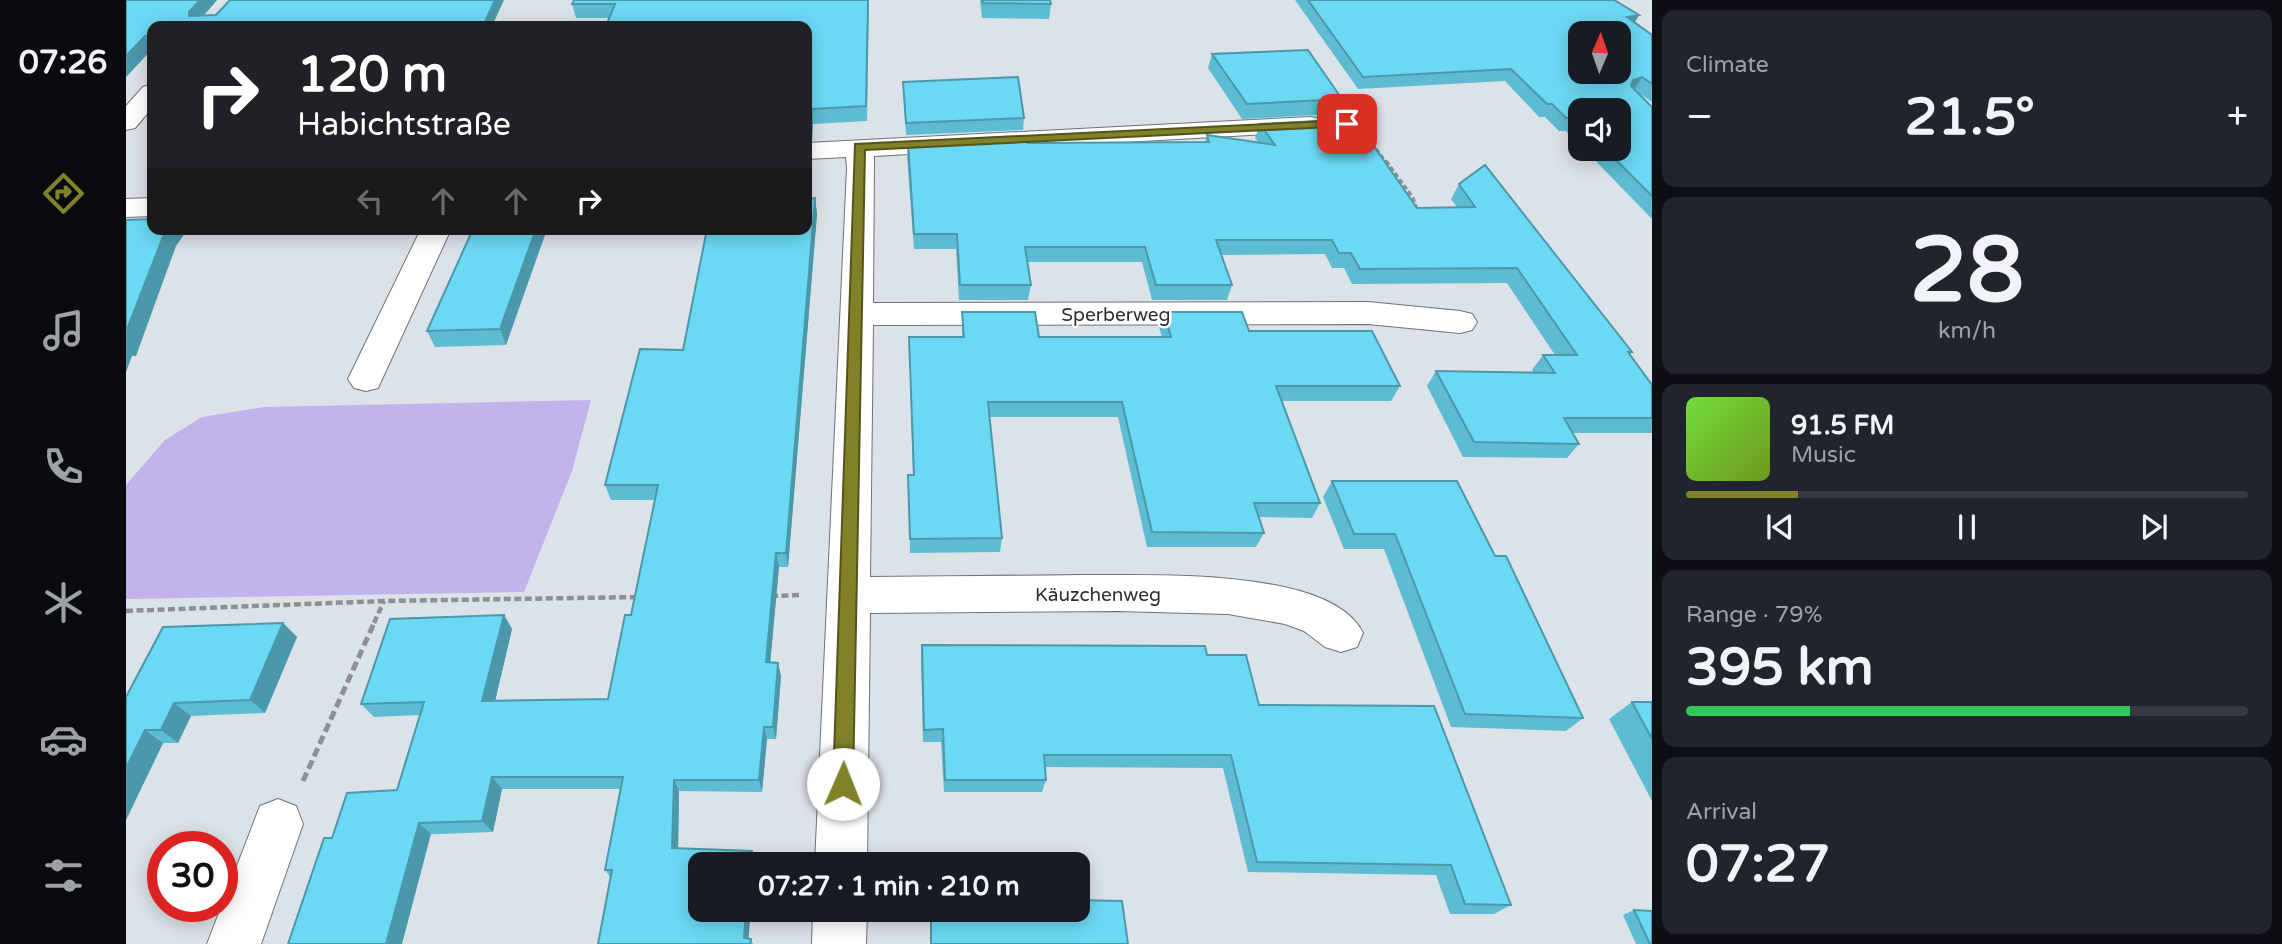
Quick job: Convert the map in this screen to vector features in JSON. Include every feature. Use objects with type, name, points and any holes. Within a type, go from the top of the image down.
[{"type":"street","points":[[126,122],[147,98]]},
{"type":"street","points":[[812,151],[1347,124]]},
{"type":"street","points":[[841,852],[859,147]]},
{"type":"street","points":[[126,208],[147,207]]},
{"type":"street","points":[[366,379],[433,235]]},
{"type":"street","name":"Sperberweg","points":[[856,314],[1368,313],[1460,322]]},
{"type":"street","name":"Käuzchenweg","points":[[848,595],[1117,593],[1228,596],[1286,606],[1319,618],[1340,633]]},
{"type":"street","points":[[234,944],[278,824]]},
{"type":"street","points":[[839,922],[839,944]]},
{"type":"path","points":[[1347,124],[1368,138],[1380,151],[1413,198],[1419,215]]},
{"type":"path","points":[[766,596],[848,595]]},
{"type":"path","points":[[126,611],[384,601],[644,597]]},
{"type":"path","points":[[278,824],[311,768],[384,601]]},
{"type":"shaded area","points":[[591,400],[572,471],[524,592],[126,599],[126,485],[165,440],[202,417],[264,407]]},
{"type":"building","points":[[126,0],[200,0],[189,12],[189,16],[216,15],[230,0],[495,0],[485,21],[147,21],[147,36],[126,56]]},
{"type":"building","points":[[574,0],[868,0],[866,106],[812,109],[812,21],[608,21],[615,4],[572,4]]},
{"type":"building","points":[[982,0],[1050,0],[1051,4],[983,3]]},
{"type":"building","points":[[1308,0],[1614,0],[1639,15],[1627,17],[1652,35],[1652,84],[1642,77],[1633,80],[1631,86],[1652,107],[1652,196],[1617,161],[1631,161],[1631,98],[1568,98],[1566,118],[1552,104],[1547,104],[1511,69],[1363,77]]},
{"type":"building","points":[[1308,50],[1342,99],[1247,104],[1212,54]]},
{"type":"building","points":[[1018,77],[1024,118],[906,123],[903,82]]},
{"type":"building","points":[[1355,119],[1417,208],[1475,207],[1459,184],[1485,165],[1632,352],[1628,352],[1652,385],[1652,418],[1564,418],[1579,444],[1474,442],[1436,371],[1555,373],[1543,355],[1577,355],[1517,268],[1360,269],[1351,253],[1339,253],[1332,240],[1216,240],[1232,285],[1156,285],[1145,247],[1025,247],[1031,285],[960,285],[957,234],[914,234],[908,142],[1027,136],[1028,143],[1209,142],[1207,135],[1275,145],[1260,124]]},
{"type":"building","points":[[815,198],[812,235],[812,199]]},
{"type":"building","points":[[147,219],[147,235],[164,235],[126,332],[126,220]]},
{"type":"building","points":[[470,235],[534,235],[500,329],[427,331]]},
{"type":"building","points":[[706,235],[812,235],[786,553],[776,553],[766,662],[778,663],[773,727],[764,727],[759,780],[674,780],[672,848],[752,851],[688,852],[688,922],[745,922],[744,938],[751,939],[750,944],[598,944],[612,870],[605,870],[623,777],[492,777],[482,821],[419,823],[386,944],[288,944],[324,838],[332,838],[347,793],[397,790],[424,702],[361,704],[390,619],[504,615],[482,701],[608,699],[625,615],[631,615],[658,485],[605,485],[640,349],[683,350]]},
{"type":"building","points":[[962,312],[1035,312],[1039,337],[1171,337],[1164,312],[1242,312],[1249,331],[1372,331],[1400,386],[1276,386],[1320,503],[1254,503],[1264,533],[1152,532],[1122,402],[988,402],[1002,538],[910,539],[908,475],[914,475],[909,337],[964,337]]},
{"type":"building","points":[[1332,481],[1457,481],[1495,556],[1506,556],[1583,718],[1465,714],[1395,534],[1354,534]]},
{"type":"building","points":[[283,623],[250,700],[174,703],[161,730],[145,730],[126,768],[126,697],[163,627]]},
{"type":"building","points":[[922,645],[1205,646],[1207,655],[1246,655],[1259,705],[1434,706],[1511,905],[1465,904],[1451,865],[1257,862],[1231,755],[1044,755],[1046,780],[945,780],[943,729],[924,730]]},
{"type":"building","points":[[1632,702],[1652,702],[1652,739]]},
{"type":"building","points":[[1090,900],[1122,901],[1128,944],[931,944],[931,922],[1090,922]]},
{"type":"building","points":[[1634,910],[1652,911],[1652,944],[1650,944]]},
{"type":"route","points":[[843,784],[859,147],[1347,124]]}]
